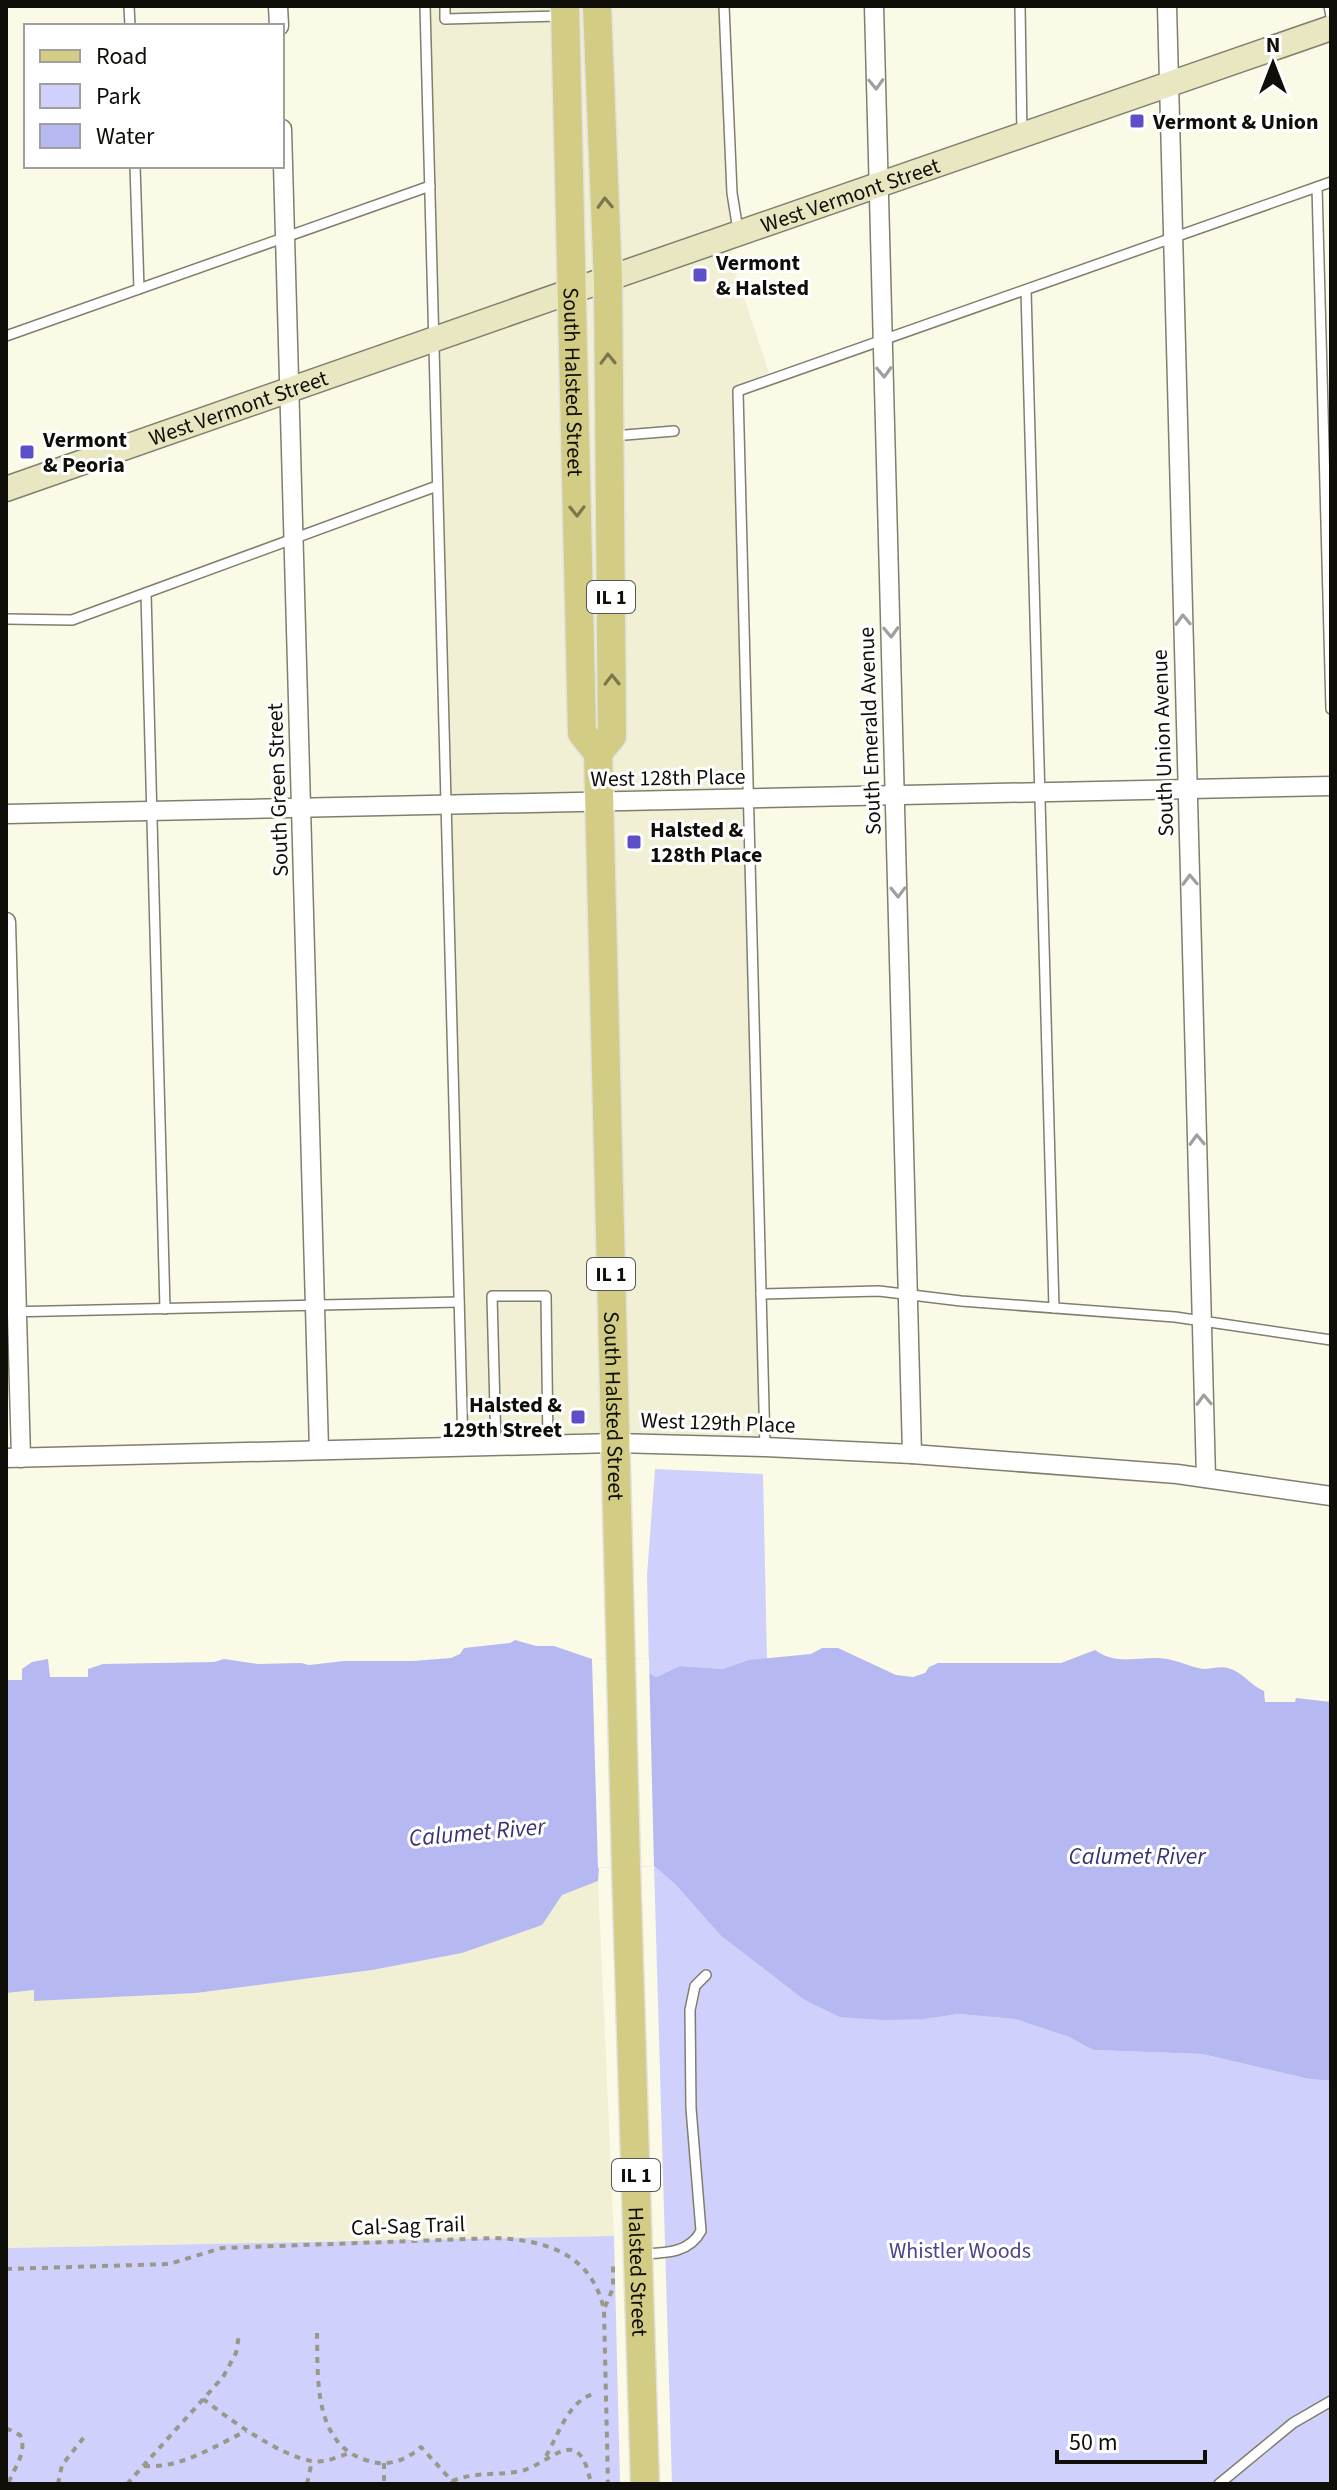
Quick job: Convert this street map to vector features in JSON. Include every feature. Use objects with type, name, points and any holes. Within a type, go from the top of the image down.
[{"type":"main road","name":"South Halsted Street","points":[[597,6],[608,281],[612,736],[598,753]]},
{"type":"main road","name":"South Halsted Street","points":[[565,11],[582,733],[598,753],[626,1867]]},
{"type":"main road","name":"Halsted Street","points":[[626,1867],[625,2258],[645,2484]]},
{"type":"street","name":"South Emerald Avenue","points":[[874,6],[912,1454]]},
{"type":"street","name":"South Union Avenue","points":[[1167,6],[1206,1478]]},
{"type":"street","name":"West Vermont Street","points":[[6,489],[1331,28]]},
{"type":"street","name":"South Green Street","points":[[283,168],[319,1450]]},
{"type":"street","name":"West 128th Place","points":[[6,814],[1331,786]]},
{"type":"street","points":[[6,922],[14,1458]]},
{"type":"street","name":"West 129th Place","points":[[14,1458],[615,1443],[765,1447],[912,1454],[1206,1478],[1331,1496]]},
{"type":"lane","points":[[425,6],[463,1447]]},
{"type":"lane","points":[[445,6],[445,19],[501,18],[565,11]]},
{"type":"lane","points":[[500,6],[501,18]]},
{"type":"lane","points":[[724,6],[732,193],[739,234]]},
{"type":"lane","points":[[1020,6],[1022,136]]},
{"type":"lane","points":[[1329,6],[1331,16]]},
{"type":"lane","points":[[135,168],[139,289]]},
{"type":"lane","points":[[765,1447],[738,391],[1331,182]]},
{"type":"lane","points":[[6,336],[430,186]]},
{"type":"lane","points":[[1317,187],[1331,709]]},
{"type":"lane","points":[[1026,290],[1054,1308]]},
{"type":"lane","points":[[609,437],[674,431]]},
{"type":"lane","points":[[6,619],[72,620],[437,486]]},
{"type":"lane","points":[[146,593],[165,1309]]},
{"type":"lane","points":[[761,1294],[879,1291],[961,1301],[1202,1320],[1331,1340]]},
{"type":"lane","points":[[496,1446],[492,1296],[546,1296],[548,1445]]},
{"type":"lane","points":[[12,1312],[459,1302]]},
{"type":"lane","points":[[625,2258],[678,2251],[698,2238],[701,2231],[691,2108],[690,2010],[695,1986],[706,1975]]},
{"type":"lane","points":[[1219,2484],[1293,2423],[1331,2401]]},
{"type":"path","name":"Cal-Sag Trail","points":[[6,2269],[169,2264],[222,2248],[525,2239],[551,2246],[587,2269],[601,2297],[604,2310],[608,2484]]},
{"type":"path","points":[[604,2310],[625,2258]]},
{"type":"path","points":[[317,2333],[318,2385],[324,2415],[331,2431],[349,2453],[384,2463],[398,2461],[421,2447],[452,2482],[483,2473],[518,2472],[555,2452],[573,2451],[582,2458],[591,2484]]},
{"type":"path","points":[[127,2484],[231,2364],[239,2335]]},
{"type":"path","points":[[544,2459],[571,2409],[582,2398],[596,2393]]},
{"type":"path","points":[[203,2399],[246,2431],[312,2461],[349,2453]]},
{"type":"path","points":[[6,2428],[20,2435],[24,2443],[8,2484]]},
{"type":"path","points":[[143,2466],[167,2465],[186,2459],[246,2431]]},
{"type":"path","points":[[58,2484],[62,2465],[85,2436]]},
{"type":"path","points":[[307,2484],[312,2461]]},
{"type":"path","points":[[384,2463],[384,2484]]},
{"type":"shaded area","points":[[425,6],[724,6],[732,262],[769,373],[735,386],[762,1445],[468,1443]]},
{"type":"shaded area","points":[[598,1881],[614,2236],[6,2248],[6,1993],[34,1990],[34,2001],[196,1993],[372,1970],[462,1953],[541,1925],[562,1895]]},
{"type":"green space","points":[[655,1469],[763,1474],[767,1659],[748,1660],[723,1669],[680,1666],[656,1677],[649,1673],[647,1575]]},
{"type":"green space","name":"Whistler Woods","points":[[654,1866],[675,1884],[721,1936],[803,1999],[925,2019],[959,2014],[1016,2019],[1069,2037],[1093,2050],[1202,2054],[1309,2079],[1331,2081],[1331,2484],[672,2484]]},
{"type":"green space","points":[[614,2236],[620,2484],[6,2484],[6,2248]]},
{"type":"water","name":"Calumet River","points":[[515,1640],[536,1646],[554,1646],[592,1659],[649,1658],[649,1673],[656,1677],[680,1666],[723,1669],[748,1660],[811,1654],[822,1648],[838,1648],[896,1675],[913,1677],[938,1663],[1061,1663],[1095,1650],[1112,1658],[1157,1658],[1203,1669],[1228,1668],[1264,1691],[1265,1702],[1295,1702],[1296,1698],[1331,1702],[1331,2081],[1309,2079],[1202,2054],[1093,2050],[1069,2037],[1015,2019],[959,2014],[925,2019],[840,2017],[803,1999],[721,1936],[675,1884],[654,1866],[599,1868],[598,1881],[562,1895],[542,1925],[462,1953],[372,1970],[196,1993],[34,2001],[34,1990],[6,1993],[6,1680],[22,1680],[22,1669],[32,1662],[48,1659],[50,1677],[88,1677],[88,1669],[103,1664],[214,1662],[224,1659],[257,1664],[309,1665],[451,1658],[464,1648]]},
{"type":"pier","points":[[649,1658],[654,1866],[598,1868],[592,1659]]},
{"type":"place","name":"Vermont & Union","points":[[1137,121]]},
{"type":"place","name":"Vermont & Halsted","points":[[700,275]]},
{"type":"place","name":"Vermont & Peoria","points":[[27,452]]},
{"type":"place","name":"Halsted & 128th Place","points":[[634,842]]},
{"type":"place","name":"Halsted & 129th Street","points":[[578,1417]]}]
